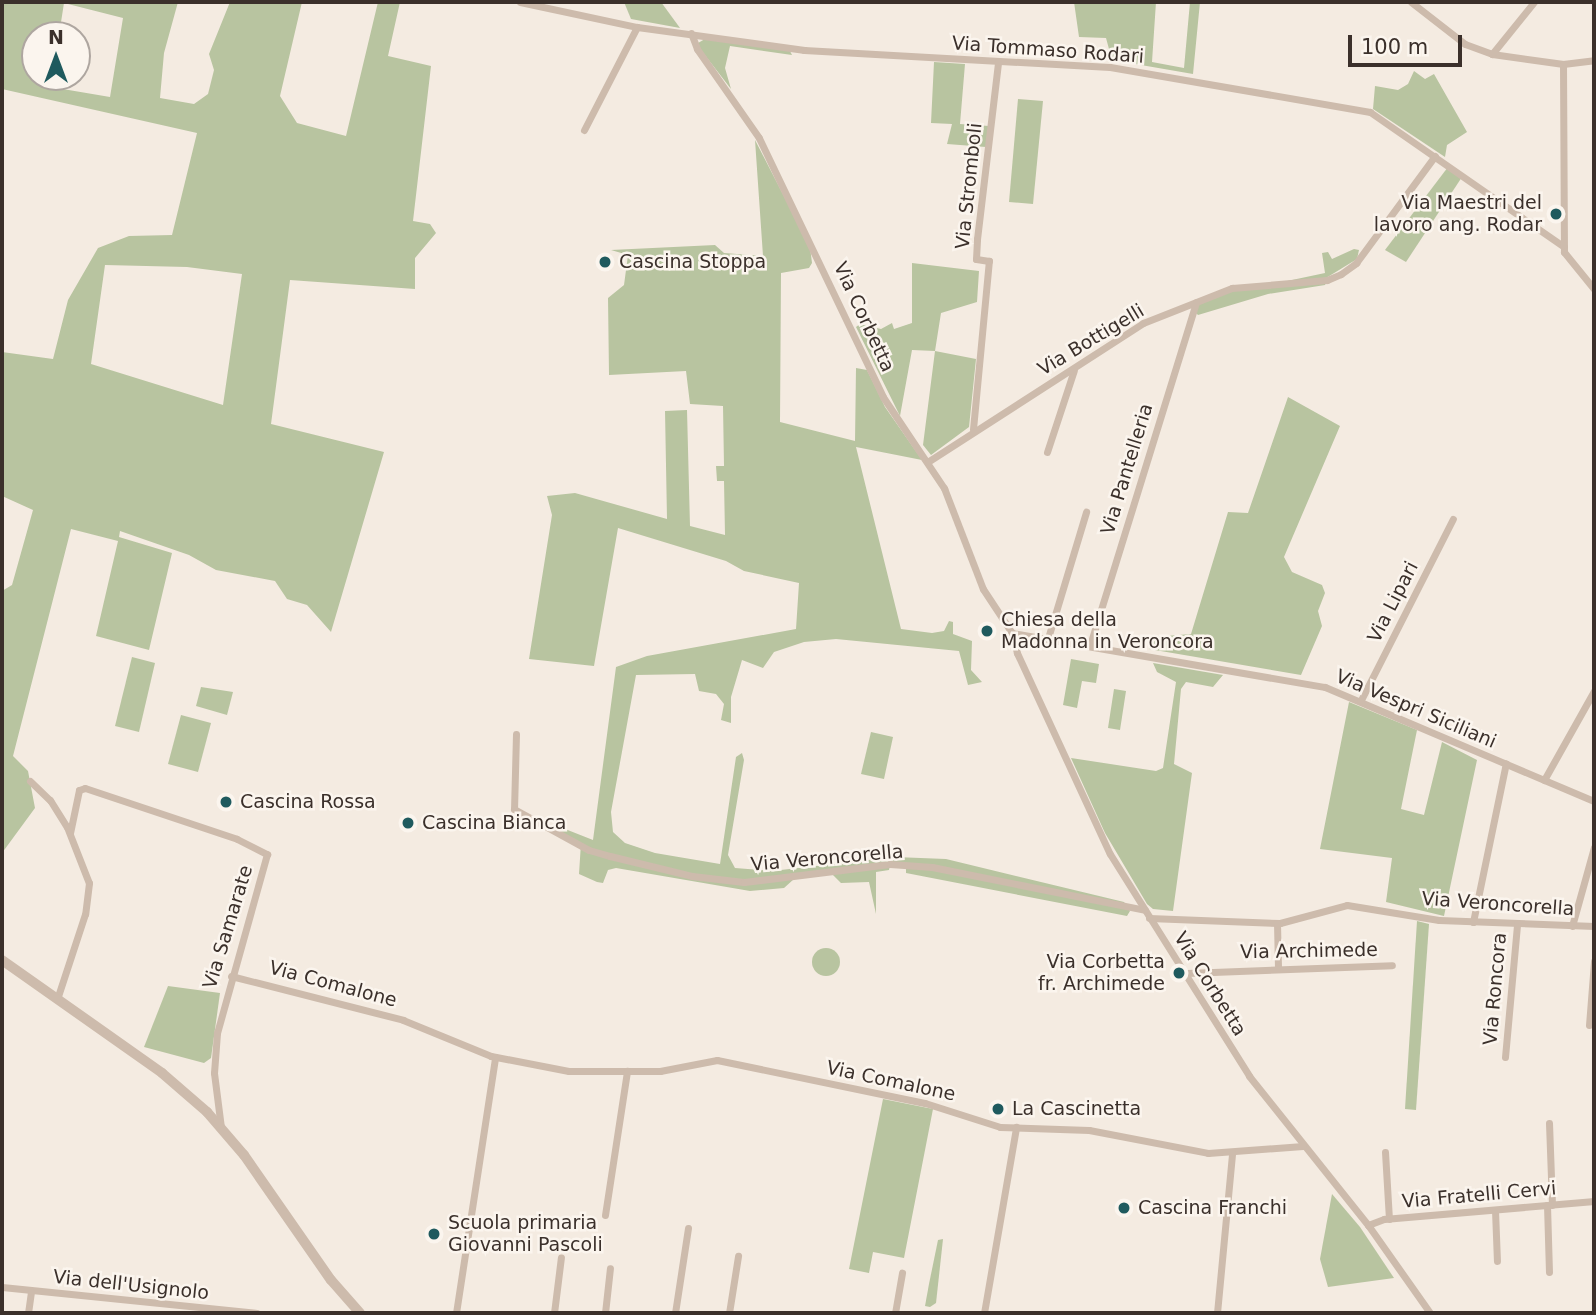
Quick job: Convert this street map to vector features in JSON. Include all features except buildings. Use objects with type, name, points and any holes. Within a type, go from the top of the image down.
[{"type":"street","name":"Via Tommaso Rodari","points":[[520,2],[637,27],[804,50],[1110,66],[1370,112],[1564,247],[1569,262],[1594,289]]},
{"type":"street","points":[[1411,2],[1465,44],[1492,54],[1563,64],[1594,60]]},
{"type":"street","points":[[1492,54],[1534,2]]},
{"type":"street","points":[[584,130],[637,27]]},
{"type":"street","name":"Via Corbetta","points":[[691,33],[697,49],[759,138],[883,397],[929,461],[951,502],[983,589],[1012,633],[1098,831],[1243,1068],[1368,1225],[1430,1313]]},
{"type":"street","name":"Via Stromboli","points":[[973,429],[989,261],[975,259],[998,62]]},
{"type":"street","points":[[1563,64],[1564,247]]},
{"type":"street","name":"Via Bottigelli","points":[[929,461],[973,429],[1074,369],[1143,323],[1231,288],[1327,280],[1341,274],[1356,263],[1436,156]]},
{"type":"street","name":"Via Pantelleria","points":[[1090,645],[1196,302]]},
{"type":"street","points":[[1047,452],[1074,369]]},
{"type":"street","points":[[1048,638],[1086,512]]},
{"type":"street","name":"Via Lipari","points":[[1361,700],[1453,519]]},
{"type":"street","name":"Via Vespri Siciliani","points":[[1012,633],[1289,679],[1361,700],[1594,801]]},
{"type":"street","points":[[1544,780],[1594,691]]},
{"type":"street","name":"Via Veroncorella","points":[[516,734],[514,809],[589,850],[610,856],[692,876],[744,882],[890,864],[932,867],[1144,910]]},
{"type":"street","points":[[1473,922],[1506,763]]},
{"type":"street","points":[[30,781],[50,800],[70,833],[88,877],[89,896],[57,999]]},
{"type":"street","name":"Via Samarate","points":[[70,833],[79,790],[85,788],[264,851],[268,858],[231,976],[214,1064],[221,1128]]},
{"type":"street","points":[[1572,926],[1594,847]]},
{"type":"street","name":"Via Veroncorella","points":[[1149,918],[1277,923],[1344,905],[1473,922],[1594,926]]},
{"type":"street","points":[[1277,923],[1278,967]]},
{"type":"street","name":"Via Roncora","points":[[1505,1057],[1517,924]]},
{"type":"street","points":[[1589,1024],[1594,961]]},
{"type":"street","name":"Via Samarate","points":[[3,964],[168,1078],[221,1128],[331,1280],[360,1313]]},
{"type":"street","name":"Via Archimede","points":[[1187,973],[1278,967],[1392,965]]},
{"type":"street","name":"Via Comalone","points":[[231,976],[403,1020],[495,1057],[569,1071],[674,1070],[701,1060],[716,1060],[925,1103],[1000,1126],[1089,1130],[1173,1148],[1232,1153],[1303,1146]]},
{"type":"street","points":[[456,1313],[495,1057]]},
{"type":"street","points":[[605,1215],[627,1071]]},
{"type":"street","points":[[1549,1123],[1549,1272]]},
{"type":"street","points":[[984,1313],[1016,1127]]},
{"type":"street","points":[[1385,1152],[1389,1219]]},
{"type":"street","points":[[1217,1313],[1232,1153]]},
{"type":"street","name":"Via Fratelli Cervi","points":[[1368,1225],[1389,1219],[1594,1201]]},
{"type":"street","points":[[1495,1210],[1497,1261]]},
{"type":"street","points":[[675,1313],[688,1228]]},
{"type":"street","points":[[554,1313],[561,1256]]},
{"type":"street","points":[[729,1313],[738,1256]]},
{"type":"street","points":[[605,1313],[610,1268]]},
{"type":"street","points":[[895,1313],[902,1273]]},
{"type":"street","name":"Via dell'Usignolo","points":[[2,1287],[257,1313]]},
{"type":"street","points":[[28,1313],[31,1292]]},
{"type":"green space","points":[[2,2],[178,2],[164,53],[160,98],[194,104],[208,94],[214,70],[209,54],[230,2],[302,2],[280,96],[297,123],[346,136],[378,2],[400,2],[388,56],[431,66],[413,221],[430,224],[436,233],[415,258],[415,289],[290,280],[271,424],[384,452],[331,632],[307,605],[287,599],[275,581],[216,570],[189,555],[120,531],[119,537],[172,553],[149,650],[96,636],[118,541],[71,529],[13,756],[28,771],[35,808],[2,853],[2,591],[12,585],[33,510],[2,496],[2,352],[53,359],[68,300],[98,248],[129,236],[172,235],[197,133],[2,89]],"holes":[[[105,265],[187,267],[242,274],[223,405],[91,364]]]},
{"type":"green space","points":[[624,2],[661,2],[680,28],[631,19]]},
{"type":"green space","points":[[1074,2],[1156,2],[1152,62],[1184,68],[1190,2],[1200,2],[1193,74],[1112,60],[1106,38],[1079,37]]},
{"type":"green space","points":[[705,39],[790,51],[792,55],[730,46],[725,68],[731,89],[701,50],[698,43]]},
{"type":"green space","points":[[934,62],[965,64],[960,124],[989,126],[986,147],[947,144],[952,124],[931,123]]},
{"type":"green space","points":[[1414,71],[1425,79],[1434,74],[1467,132],[1447,145],[1445,157],[1373,109],[1375,86],[1398,90],[1408,84]]},
{"type":"green space","points":[[1018,99],[1043,101],[1033,204],[1009,202]]},
{"type":"green space","points":[[755,140],[810,247],[812,263],[809,268],[781,273],[780,422],[855,441],[856,368],[867,370],[885,407],[922,460],[856,447],[901,629],[932,633],[944,631],[949,621],[953,622],[953,634],[972,641],[971,670],[982,682],[968,685],[959,651],[836,639],[804,642],[774,652],[763,668],[742,660],[731,697],[731,723],[721,720],[724,704],[716,694],[699,691],[695,674],[636,675],[611,812],[613,832],[625,843],[655,853],[720,864],[736,757],[742,753],[744,760],[728,855],[735,868],[772,871],[895,857],[946,859],[1124,902],[1130,911],[1127,916],[906,873],[906,864],[890,863],[889,870],[876,872],[876,914],[869,882],[841,883],[832,874],[794,879],[784,888],[750,891],[616,868],[608,870],[603,883],[579,874],[581,843],[552,829],[555,825],[593,840],[616,667],[647,656],[796,629],[799,583],[744,571],[726,561],[618,528],[594,666],[529,659],[552,515],[547,496],[575,493],[667,519],[665,411],[687,410],[690,526],[725,535],[724,481],[717,481],[716,466],[724,466],[723,406],[690,404],[686,371],[609,375],[608,298],[624,285],[628,255],[611,250],[715,245],[724,253],[763,256]]},
{"type":"green space","points":[[1448,167],[1462,177],[1406,262],[1385,250]]},
{"type":"green space","points":[[1354,249],[1359,250],[1357,259],[1326,278],[1273,284],[1325,273],[1322,253],[1328,252],[1332,259]]},
{"type":"green space","points":[[912,263],[979,271],[977,302],[941,313],[935,351],[912,350],[900,416],[856,327],[860,324],[881,329],[892,323],[894,329],[912,323]]},
{"type":"green space","points":[[1327,280],[1325,285],[1268,294],[1198,315],[1194,311],[1197,303],[1232,289]]},
{"type":"green space","points":[[935,351],[976,359],[969,427],[931,455],[923,445]]},
{"type":"green space","points":[[1288,397],[1340,426],[1284,557],[1292,572],[1322,585],[1325,593],[1318,611],[1322,626],[1301,675],[1149,649],[1153,637],[1191,634],[1228,512],[1248,513]]},
{"type":"green space","points":[[132,657],[155,663],[139,732],[115,726]]},
{"type":"green space","points":[[1071,659],[1099,664],[1096,683],[1082,681],[1077,708],[1063,705]]},
{"type":"green space","points":[[1153,663],[1223,675],[1213,687],[1186,682],[1181,689],[1174,764],[1192,773],[1173,911],[1153,909],[1147,904],[1105,833],[1071,758],[1156,771],[1163,768],[1176,682],[1157,672]]},
{"type":"green space","points":[[201,687],[233,692],[227,715],[196,706]]},
{"type":"green space","points":[[1114,689],[1126,691],[1120,730],[1108,728]]},
{"type":"green space","points":[[1349,702],[1417,730],[1401,809],[1424,815],[1442,742],[1477,760],[1444,916],[1386,902],[1392,858],[1320,849]]},
{"type":"green space","points":[[181,715],[211,723],[198,772],[168,764]]},
{"type":"green space","points":[[871,732],[893,737],[884,779],[861,774]]},
{"type":"green space","points":[[1417,921],[1429,924],[1416,1110],[1405,1109]]},
{"type":"green space","points":[[826,948],[836,952],[840,962],[836,972],[826,976],[816,972],[812,962],[816,952]]},
{"type":"green space","points":[[168,986],[220,993],[211,1058],[204,1063],[144,1047]]},
{"type":"green space","points":[[883,1099],[933,1109],[904,1258],[873,1252],[869,1273],[849,1269]]},
{"type":"green space","points":[[1332,1194],[1360,1227],[1394,1278],[1328,1287],[1320,1259]]},
{"type":"green space","points":[[943,1239],[936,1303],[930,1307],[925,1306],[938,1240]]},
{"type":"place","name":"Via Maestri del lavoro ang. Rodar","points":[[1556,214]]},
{"type":"place","name":"Cascina Stoppa","points":[[605,262]]},
{"type":"place","name":"Chiesa della Madonna in Veroncora","points":[[987,631]]},
{"type":"place","name":"Cascina Rossa","points":[[226,802]]},
{"type":"place","name":"Cascina Bianca","points":[[408,823]]},
{"type":"place","name":"Via Corbetta fr. Archimede","points":[[1179,973]]},
{"type":"place","name":"La Cascinetta","points":[[998,1109]]},
{"type":"place","name":"Cascina Franchi","points":[[1124,1208]]},
{"type":"place","name":"Scuola primaria Giovanni Pascoli","points":[[434,1234]]}]
